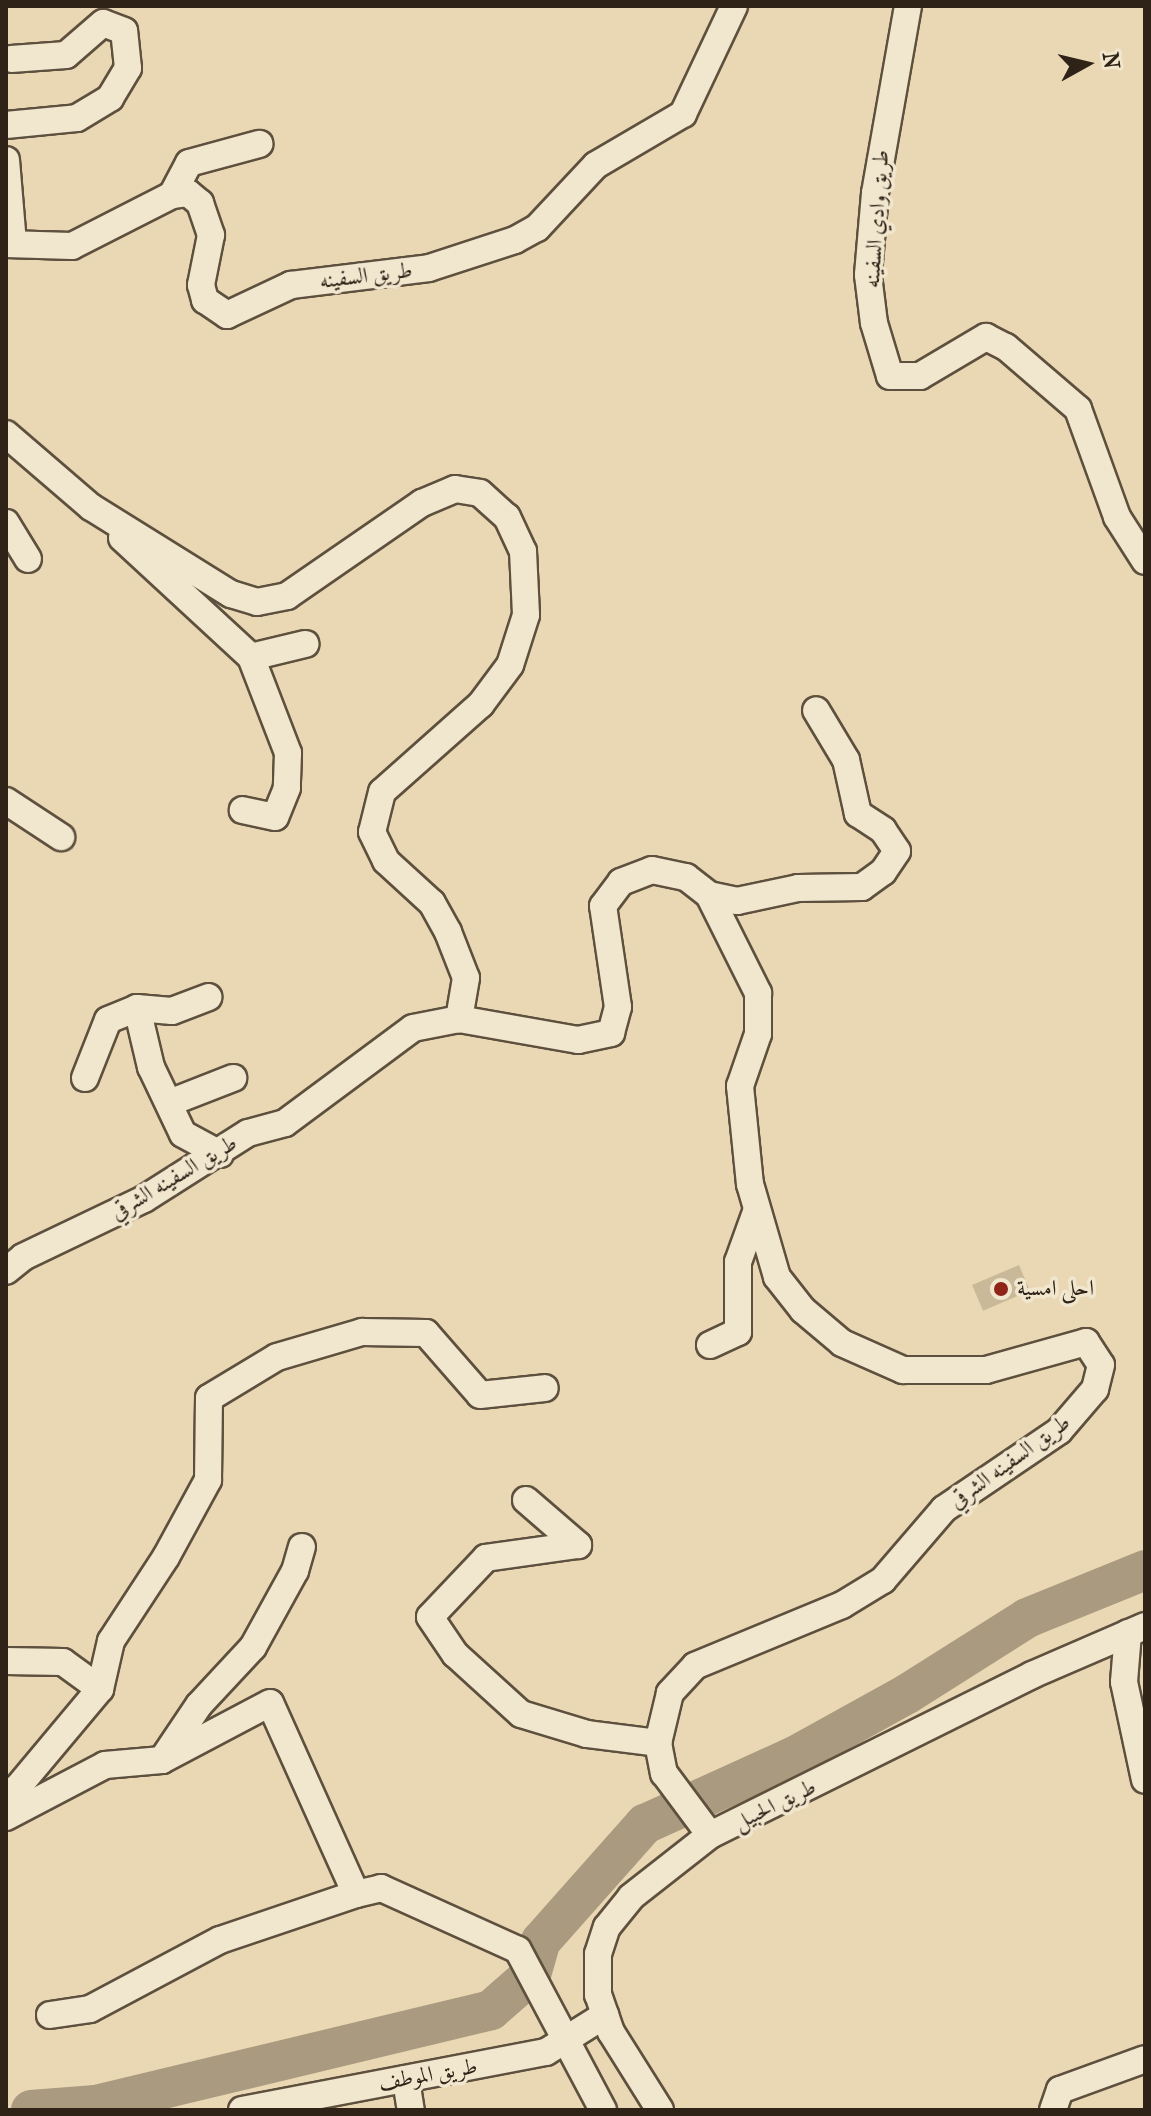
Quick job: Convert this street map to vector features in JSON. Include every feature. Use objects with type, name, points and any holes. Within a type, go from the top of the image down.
[{"type":"street","name":"طريق السفينه","points":[[172,195],[188,193],[200,203],[211,235],[201,285],[213,310],[227,315],[291,285],[429,268],[515,240],[537,228],[596,165],[683,114],[734,6]]},
{"type":"street","name":"طريق وادي السفينه","points":[[908,6],[877,180],[868,275],[874,323],[890,376],[920,376],[986,337],[1006,347],[1078,409],[1117,517],[1145,561]]},
{"type":"street","points":[[6,125],[77,118],[110,98],[128,68],[124,31],[103,23],[66,55],[11,59]]},
{"type":"street","points":[[6,160],[9,244],[72,246],[172,195],[189,163],[259,144]]},
{"type":"street","points":[[6,434],[91,507],[251,657],[288,753],[287,788],[275,817],[243,810]]},
{"type":"street","points":[[91,507],[231,594],[257,602],[287,596],[422,503],[455,489],[480,493],[507,517],[523,551],[526,615],[510,665],[481,704],[382,792],[372,832],[386,861],[432,903],[448,932],[466,978],[459,1019]]},
{"type":"street","points":[[6,523],[28,559]]},
{"type":"street","points":[[251,657],[305,644]]},
{"type":"street","points":[[709,895],[737,901],[798,888],[862,887],[883,872],[897,851],[883,830],[858,814],[846,760],[816,710]]},
{"type":"street","points":[[6,801],[61,837]]},
{"type":"street","name":"طريق السفينه الشرقي","points":[[12,1260],[110,1218],[220,1154],[248,1133],[285,1123],[413,1028],[459,1019],[578,1040],[611,1033],[618,1007],[603,906],[621,882],[652,870],[686,877],[709,895],[758,993],[758,1034],[740,1086],[756,1212],[777,1277],[803,1310],[842,1343],[871,1359],[903,1370],[986,1370],[1086,1342],[1101,1365],[1095,1389],[1059,1431],[944,1509],[883,1580],[842,1605],[695,1666],[670,1693],[658,1743]]},
{"type":"street","points":[[85,1078],[108,1020],[137,1008],[172,1011],[208,997]]},
{"type":"street","points":[[137,1008],[151,1067],[183,1134],[220,1154]]},
{"type":"street","points":[[169,1103],[233,1078]]},
{"type":"street","points":[[710,1345],[738,1332],[738,1262],[756,1212]]},
{"type":"street","points":[[6,1817],[18,1787],[100,1689],[111,1641],[166,1557],[208,1480],[209,1398],[277,1357],[362,1332],[426,1333],[480,1395],[545,1388]]},
{"type":"street","points":[[526,1500],[578,1545],[486,1558],[430,1617],[455,1654],[521,1714],[587,1734],[658,1743],[664,1773],[710,1835]]},
{"type":"street","points":[[162,1760],[199,1705],[253,1647],[295,1571],[302,1547]]},
{"type":"street","points":[[1137,1629],[1124,1682],[1145,1780]]},
{"type":"street","name":"طريق الحبيل","points":[[660,2110],[605,2015],[598,1995],[598,1954],[607,1927],[653,1875],[710,1835],[1044,1669],[1137,1629]]},
{"type":"street","points":[[6,1661],[63,1662],[100,1689]]},
{"type":"street","points":[[6,1817],[105,1765],[162,1760],[270,1703],[356,1894]]},
{"type":"street","points":[[50,2015],[90,2009],[220,1940],[381,1888],[518,1950],[568,2038],[603,2110]]},
{"type":"street","name":"طريق الموطف","points":[[242,2110],[546,2052],[605,2015]]},
{"type":"street","points":[[1053,2110],[1060,2090],[1145,2059]]},
{"type":"street","points":[[406,2080],[411,2110]]},
{"type":"shaded area","name":"احلى امسية","points":[[1019,1265],[1030,1291],[983,1311],[972,1285]]},
{"type":"waterway","points":[[31,2110],[96,2105],[491,2010],[531,1975],[541,1941],[645,1824],[795,1756],[907,1694],[1027,1618],[1145,1570]]},
{"type":"place","name":"احلى امسية","points":[[1001,1289]]}]
